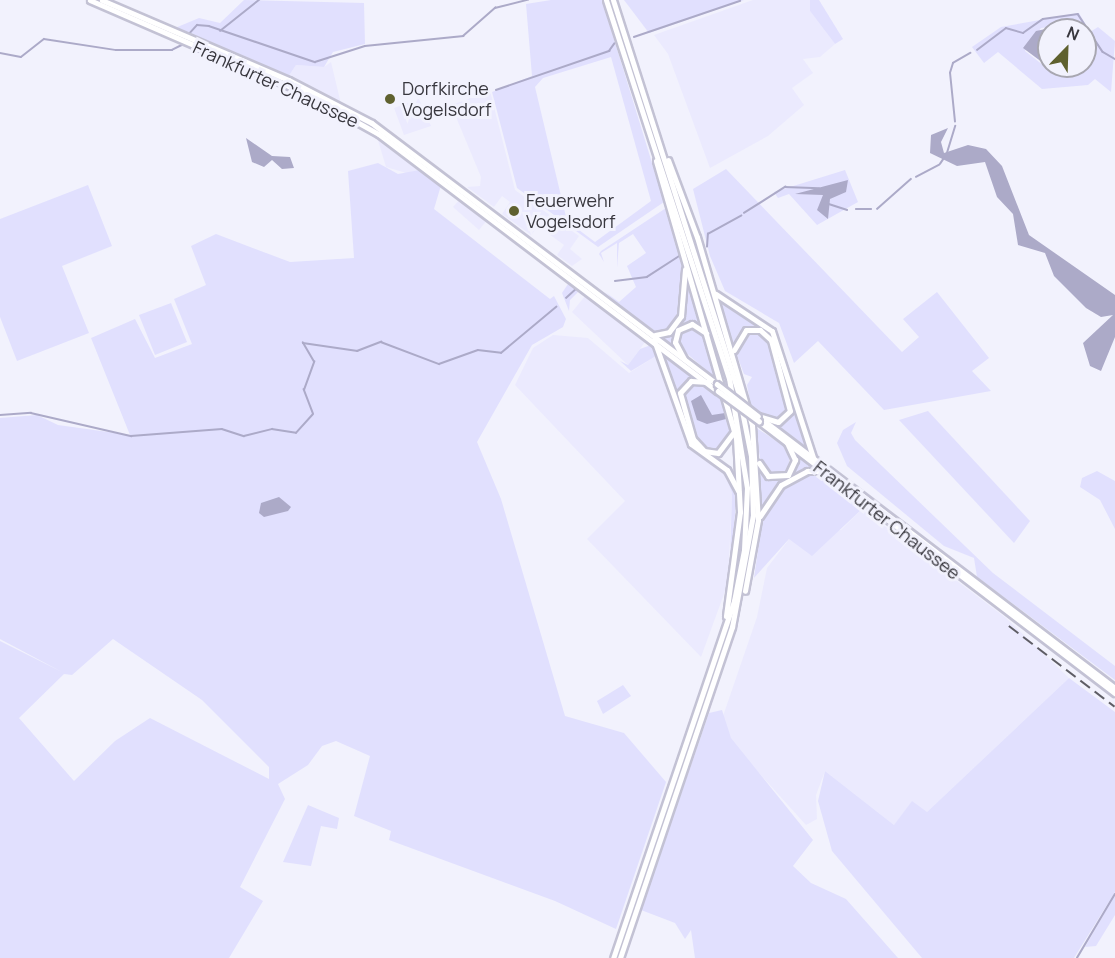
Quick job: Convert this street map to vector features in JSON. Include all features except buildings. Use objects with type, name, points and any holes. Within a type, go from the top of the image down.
[{"type":"highway","points":[[606,0],[656,144],[746,423],[753,515],[740,600]]},
{"type":"highway","points":[[613,0],[729,378],[743,444],[743,556],[724,633],[613,958]]},
{"type":"highway","points":[[656,144],[659,182],[708,335],[734,429],[740,495],[724,633]]},
{"type":"highway","points":[[620,958],[755,557],[758,520],[757,458],[734,355],[713,290],[656,144]]},
{"type":"highway","points":[[685,265],[681,316],[669,332],[655,337],[691,444],[726,470],[740,495]]},
{"type":"highway","points":[[713,290],[730,307],[761,320],[772,331],[813,457]]},
{"type":"highway","points":[[684,358],[675,342],[682,327],[696,325],[708,335]]},
{"type":"highway","points":[[734,355],[736,341],[746,330],[760,330],[771,340],[790,411],[778,422],[758,418]]},
{"type":"highway","points":[[708,382],[691,381],[681,393],[693,439],[704,451],[718,453],[729,444],[734,429]]},
{"type":"highway","points":[[757,458],[768,476],[784,477],[795,463],[787,443]]},
{"type":"highway","points":[[758,520],[781,485],[807,471],[824,471]]},
{"type":"main road","name":"Frankfurter Chaussee","points":[[90,0],[347,115],[425,166],[559,269],[569,274]]},
{"type":"main road","name":"Frankfurter Chaussee","points":[[102,0],[355,113],[420,155],[569,274],[684,358],[787,443],[1115,693]]},
{"type":"main road","points":[[559,269],[560,277]]},
{"type":"main road","name":"Frankfurter Chaussee","points":[[655,337],[718,391],[813,457],[1115,688]]},
{"type":"shaded area","points":[[244,0],[364,3],[365,44],[333,52],[324,67],[296,65],[288,77],[175,28],[199,18],[220,23]]},
{"type":"shaded area","points":[[551,0],[602,0],[664,202],[598,247],[517,188],[492,92],[532,76],[526,4]],"holes":[[[611,57],[651,201],[595,242],[567,221],[535,87],[543,78]]]},
{"type":"shaded area","points":[[624,0],[744,0],[649,33]]},
{"type":"shaded area","points":[[753,0],[810,0],[810,11],[835,44],[820,57],[803,59],[813,73],[792,88],[804,105],[768,136],[710,168],[668,54],[654,35]]},
{"type":"shaded area","points":[[810,0],[819,0],[843,39],[835,44],[810,11]]},
{"type":"shaded area","points":[[1079,13],[1082,18],[1051,18]]},
{"type":"shaded area","points":[[1037,21],[1037,34],[1025,51],[1037,60],[1037,78],[1097,78],[1098,27],[1115,41],[1111,92],[1095,79],[1088,85],[1042,89],[998,52],[984,63],[972,47],[1001,27]]},
{"type":"shaded area","points":[[1037,31],[1037,58],[1023,48]]},
{"type":"shaded area","points":[[331,62],[341,104],[288,77],[296,65],[324,67]]},
{"type":"shaded area","points":[[467,89],[490,91],[515,190],[579,236],[570,249],[582,259],[572,266],[557,255],[564,245],[538,226],[531,235],[502,214],[510,202],[502,196],[494,207],[467,187],[480,186],[481,177],[451,105],[469,99]]},
{"type":"shaded area","points":[[419,99],[431,126],[404,135],[394,108]]},
{"type":"shaded area","points":[[948,128],[941,142],[944,153],[968,145],[986,149],[1002,166],[1029,235],[1115,295],[1115,337],[1101,371],[1090,366],[1083,343],[1113,315],[1101,317],[1086,308],[1054,276],[1045,253],[1018,245],[1013,214],[997,197],[985,162],[957,166],[930,153],[931,135]]},
{"type":"shaded area","points":[[377,137],[425,169],[413,175],[386,167]]},
{"type":"shaded area","points":[[246,138],[272,156],[290,157],[294,168],[282,169],[272,160],[264,167],[252,162]]},
{"type":"shaded area","points":[[378,163],[398,174],[425,169],[442,182],[434,209],[550,299],[554,296],[566,319],[563,327],[532,345],[477,442],[501,499],[565,716],[624,733],[666,782],[616,929],[555,901],[389,840],[391,831],[354,816],[370,756],[336,741],[322,746],[308,765],[278,784],[285,799],[240,887],[263,901],[229,958],[0,958],[0,641],[62,672],[0,639],[0,418],[37,415],[58,425],[130,435],[91,338],[135,319],[155,358],[192,344],[174,299],[206,285],[191,246],[216,234],[290,262],[354,258],[348,171]],"holes":[[[113,639],[202,700],[269,767],[269,779],[150,718],[115,741],[74,781],[19,718],[64,674],[72,675]]]},
{"type":"shaded area","points":[[726,169],[902,352],[919,337],[903,319],[937,292],[989,358],[972,371],[991,391],[884,410],[818,341],[794,363],[779,323],[725,291],[710,256],[693,189]]},
{"type":"shaded area","points":[[845,170],[858,202],[817,225],[789,194],[778,198],[774,192]]},
{"type":"shaded area","points":[[848,180],[846,192],[830,199],[828,219],[817,210],[823,195],[795,194]]},
{"type":"shaded area","points":[[88,185],[112,246],[62,266],[89,333],[17,361],[0,317],[0,219]]},
{"type":"shaded area","points":[[461,198],[488,219],[479,230],[453,207]]},
{"type":"shaded area","points":[[666,208],[683,269],[680,313],[675,324],[658,333],[621,307],[605,292],[619,302],[636,287],[627,266],[646,253],[633,234],[619,243],[617,268],[617,243],[601,253],[604,262],[599,254]]},
{"type":"shaded area","points":[[687,272],[703,327],[692,322],[680,326],[675,348],[661,337],[683,314]]},
{"type":"shaded area","points":[[570,281],[655,347],[690,446],[724,470],[737,490],[729,591],[732,493],[725,475],[685,442],[656,356],[631,371],[620,361],[628,365],[640,349],[651,345],[580,290],[570,300],[569,311],[562,293]]},
{"type":"shaded area","points":[[586,295],[645,342],[628,365],[572,312]]},
{"type":"shaded area","points":[[717,297],[752,317],[770,331],[771,337],[750,327],[738,334],[733,348]]},
{"type":"shaded area","points":[[171,303],[187,342],[155,355],[139,315]]},
{"type":"shaded area","points":[[688,326],[704,332],[720,382],[677,345],[678,333]]},
{"type":"shaded area","points":[[754,330],[767,336],[788,410],[777,420],[751,407],[747,385],[752,377],[744,374],[736,353],[744,333]]},
{"type":"shaded area","points":[[553,335],[588,338],[629,373],[656,356],[685,442],[725,475],[732,493],[728,583],[701,657],[587,539],[625,501],[515,385],[533,348]]},
{"type":"shaded area","points":[[660,347],[702,380],[684,384],[678,402]]},
{"type":"shaded area","points":[[699,382],[726,402],[732,429],[722,450],[710,452],[697,442],[681,399],[688,384]]},
{"type":"shaded area","points":[[701,395],[712,415],[725,413],[726,419],[707,424],[697,420],[691,401]]},
{"type":"shaded area","points":[[793,401],[810,453],[769,423],[786,419]]},
{"type":"shaded area","points":[[928,411],[1030,521],[1014,543],[899,420]]},
{"type":"shaded area","points":[[856,422],[851,433],[855,440],[993,573],[1115,666],[1115,680],[977,577],[974,558],[944,546],[847,466],[837,443],[843,430]]},
{"type":"shaded area","points":[[755,427],[790,450],[788,473],[769,475],[761,464]]},
{"type":"shaded area","points":[[796,454],[815,468],[775,489],[760,513],[759,467],[768,477],[782,479],[794,469]]},
{"type":"shaded area","points":[[1097,471],[1115,481],[1115,529],[1100,500],[1080,487],[1082,478]]},
{"type":"shaded area","points":[[805,474],[819,474],[862,509],[812,556],[789,539],[754,578],[763,516],[773,498]]},
{"type":"shaded area","points":[[279,497],[291,507],[288,511],[264,517],[259,513],[261,503]]},
{"type":"shaded area","points":[[862,509],[1006,618],[1069,678],[927,812],[894,825],[825,771],[816,795],[817,819],[806,825],[731,742],[722,719],[757,617],[767,568],[790,538],[841,530]]},
{"type":"shaded area","points":[[1069,678],[1115,712],[1115,892],[1074,958],[922,958],[832,851],[818,801],[825,771],[894,825],[912,801],[927,812]]},
{"type":"shaded area","points":[[623,685],[631,696],[603,714],[597,701]]},
{"type":"shaded area","points":[[722,710],[731,738],[813,840],[793,866],[811,883],[846,899],[898,958],[695,958],[691,930],[685,939],[675,923],[641,910],[709,713]]},
{"type":"shaded area","points":[[308,805],[339,818],[337,829],[321,826],[311,866],[283,862]]},
{"type":"shaded area","points":[[1115,895],[1115,915],[1096,946],[1085,947]]},
{"type":"waterway","points":[[220,31],[259,0]]},
{"type":"waterway","points":[[189,34],[197,25],[209,26],[315,62],[365,46],[463,36],[495,8],[528,0]]},
{"type":"waterway","points":[[634,37],[740,1]]},
{"type":"waterway","points":[[977,50],[1006,28],[1023,33],[1043,19],[1078,14],[1103,52],[1115,59]]},
{"type":"waterway","points":[[0,53],[21,57],[44,39],[116,50],[172,50],[182,45]]},
{"type":"waterway","points":[[496,90],[609,51],[614,44]]},
{"type":"waterway","points":[[955,122],[950,73],[953,63],[970,53]]},
{"type":"waterway","points":[[947,153],[955,126]]},
{"type":"waterway","points":[[940,164],[944,158]]},
{"type":"waterway","points":[[916,177],[939,165]]},
{"type":"waterway","points":[[877,209],[911,179]]},
{"type":"waterway","points":[[744,213],[785,187],[819,188]]},
{"type":"waterway","points":[[829,204],[847,210]]},
{"type":"waterway","points":[[856,209],[871,209]]},
{"type":"waterway","points":[[707,247],[708,234],[741,216]]},
{"type":"waterway","points":[[615,281],[647,277],[679,256]]},
{"type":"waterway","points":[[566,298],[577,288]]},
{"type":"waterway","points":[[0,415],[31,413],[131,436],[222,429],[244,436],[272,429],[296,433],[313,414],[304,390],[314,362],[303,343],[357,351],[381,342],[439,364],[478,350],[501,353],[556,307]]},
{"type":"waterway","points":[[1077,958],[1115,894]]},
{"type":"railway","points":[[1009,626],[1115,707]]},
{"type":"place","name":"Dorfkirche Vogelsdorf","points":[[390,99]]},
{"type":"place","name":"Feuerwehr Vogelsdorf","points":[[514,211]]}]
